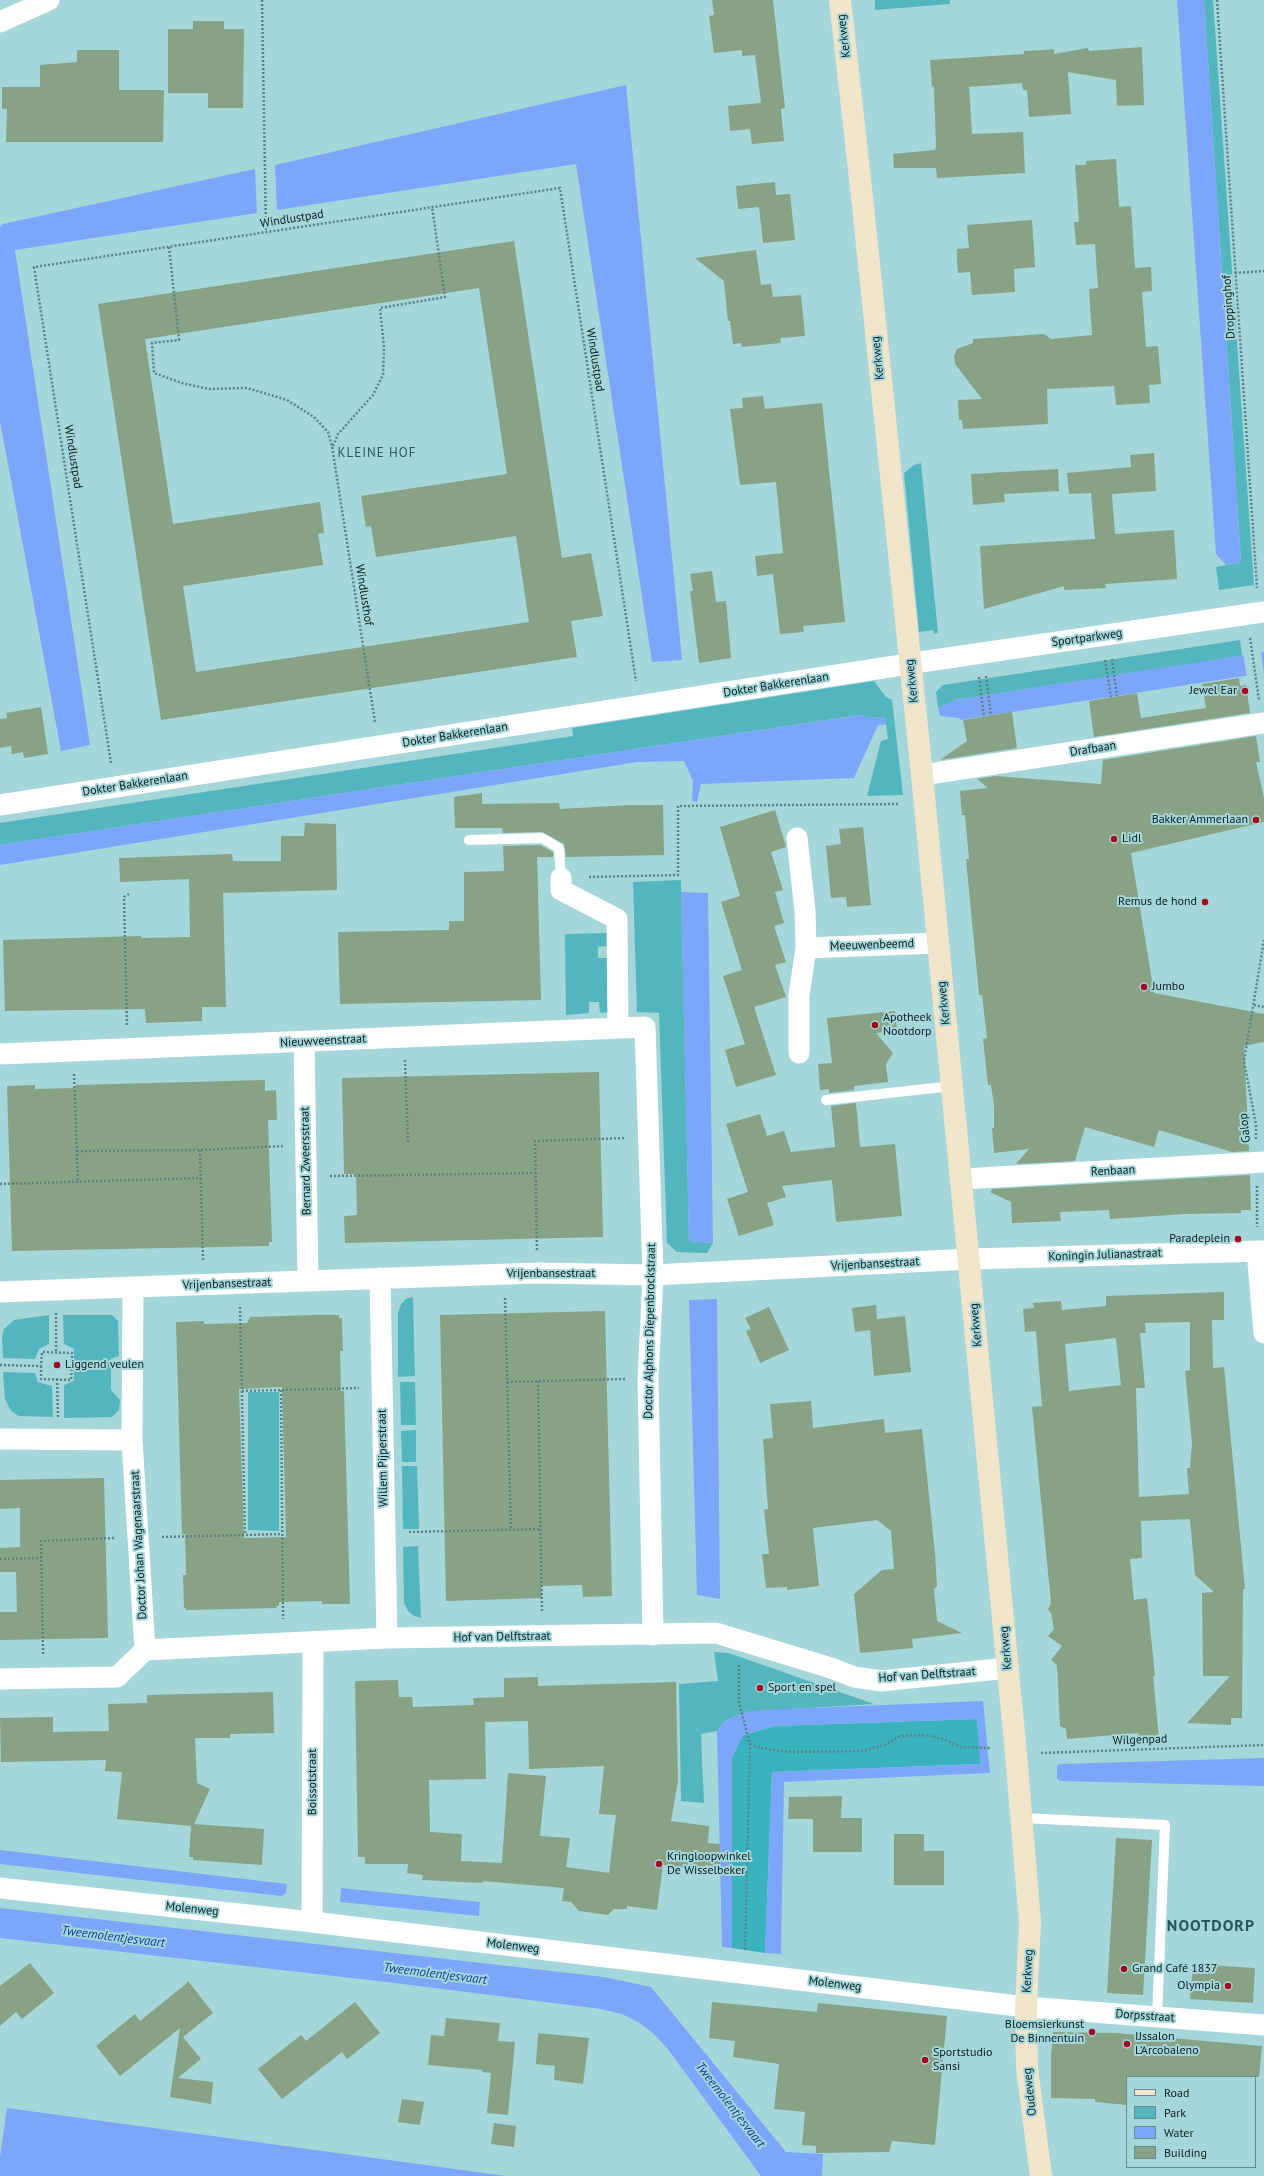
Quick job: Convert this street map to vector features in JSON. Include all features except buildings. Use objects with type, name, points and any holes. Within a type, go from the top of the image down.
[{"type":"street","points":[[0,22],[49,0]]},
{"type":"street","name":"Kerkweg","points":[[840,0],[911,664],[970,1259],[1022,1818],[1030,1922],[1026,2007]]},
{"type":"street","name":"Sportparkweg","points":[[911,664],[1262,612]]},
{"type":"street","name":"Dokter Bakkerenlaan","points":[[0,805],[911,664]]},
{"type":"street","name":"Drafbaan","points":[[922,775],[1264,723]]},
{"type":"street","points":[[797,838],[805,911],[806,948],[799,995],[799,1053]]},
{"type":"street","points":[[561,878],[562,890],[617,919],[618,1028]]},
{"type":"street","name":"Meeuwenbeemd","points":[[806,948],[938,943]]},
{"type":"street","name":"Nieuwveenstraat","points":[[0,1054],[645,1027]]},
{"type":"street","name":"Doctor Alphons Diepenbrockstraat","points":[[645,1027],[652,1275],[648,1379],[653,1635]]},
{"type":"street","name":"Bernard Zweersstraat","points":[[304,1042],[308,1280]]},
{"type":"street","name":"Renbaan","points":[[962,1179],[1261,1162]]},
{"type":"street","points":[[1261,1251],[1264,1333]]},
{"type":"street","name":"Koningin Julianastraat","points":[[970,1259],[1261,1251]]},
{"type":"street","name":"Vrijenbansestraat","points":[[0,1292],[538,1273],[652,1275],[970,1259]]},
{"type":"street","name":"Willem Pijperstraat","points":[[380,1278],[387,1638]]},
{"type":"street","name":"Doctor Johan Wagenaarstraat","points":[[133,1287],[132,1440],[145,1650]]},
{"type":"street","points":[[0,1439],[58,1438],[132,1440]]},
{"type":"street","name":"Hof van Delftstraat","points":[[145,1650],[387,1638],[716,1633],[854,1677],[881,1681],[1008,1668]]},
{"type":"street","name":"Boissotstraat","points":[[312,1922],[313,1642]]},
{"type":"street","points":[[0,1679],[117,1677],[145,1650]]},
{"type":"street","name":"Molenweg","points":[[0,1888],[312,1922],[1026,2007]]},
{"type":"street","name":"Dorpsstraat","points":[[1026,2007],[1264,2025]]},
{"type":"street","name":"Oudeweg","points":[[1026,2007],[1027,2068],[1041,2176]]},
{"type":"lane","points":[[468,840],[542,838],[559,848],[561,878]]},
{"type":"lane","points":[[826,1100],[952,1086]]},
{"type":"lane","points":[[1022,1818],[1165,1825],[1157,2017]]},
{"type":"path","points":[[262,0],[266,232]]},
{"type":"path","name":"Droppinghof","points":[[1217,0],[1235,273],[1262,612]]},
{"type":"path","name":"Windlustpad","points":[[109,749],[34,267],[560,188],[633,664]]},
{"type":"path","points":[[332,446],[338,434],[373,395],[382,375],[384,347],[380,308],[445,297],[432,207]]},
{"type":"path","name":"Windlusthof","points":[[169,247],[179,340],[152,344],[154,373],[182,383],[202,387],[247,388],[287,400],[314,416],[328,432],[332,446],[379,747]]},
{"type":"path","points":[[1235,273],[1264,271]]},
{"type":"path","points":[[1251,644],[1256,678]]},
{"type":"path","points":[[1114,673],[1117,696]]},
{"type":"path","points":[[1107,674],[1111,697]]},
{"type":"path","points":[[988,692],[991,716]]},
{"type":"path","points":[[981,693],[984,716]]},
{"type":"path","points":[[561,878],[678,875],[678,806],[925,804]]},
{"type":"path","points":[[128,1049],[124,897],[129,894]]},
{"type":"path","points":[[1264,940],[1254,1006],[1264,1007]]},
{"type":"path","name":"Galop","points":[[1254,1006],[1244,1061],[1256,1125],[1261,1162],[1261,1251]]},
{"type":"path","points":[[404,1038],[408,1143]]},
{"type":"path","points":[[73,1051],[78,1182]]},
{"type":"path","points":[[538,1273],[535,1140],[649,1137]]},
{"type":"path","points":[[77,1151],[200,1150],[306,1144]]},
{"type":"path","points":[[200,1150],[204,1284]]},
{"type":"path","points":[[306,1177],[536,1173]]},
{"type":"path","points":[[0,1184],[201,1178]]},
{"type":"path","points":[[504,1274],[511,1529]]},
{"type":"path","points":[[239,1283],[246,1535]]},
{"type":"path","points":[[56,1290],[56,1353]]},
{"type":"path","points":[[42,1352],[72,1353],[72,1364],[71,1380],[41,1379],[42,1352]]},
{"type":"path","points":[[72,1364],[111,1364]]},
{"type":"path","points":[[0,1365],[41,1366]]},
{"type":"path","points":[[57,1379],[58,1438]]},
{"type":"path","points":[[507,1382],[648,1379]]},
{"type":"path","points":[[538,1381],[543,1636]]},
{"type":"path","points":[[242,1391],[382,1388]]},
{"type":"path","points":[[281,1390],[284,1643]]},
{"type":"path","points":[[384,1532],[541,1529]]},
{"type":"path","points":[[44,1678],[40,1541],[282,1534]]},
{"type":"path","points":[[0,1559],[41,1558]]},
{"type":"path","points":[[742,1973],[746,1936],[749,1743],[739,1702],[739,1667],[746,1642]]},
{"type":"path","points":[[749,1743],[760,1748],[790,1752],[862,1751],[885,1745],[900,1736],[925,1735],[943,1739],[961,1747],[990,1748]]},
{"type":"path","name":"Wilgenpad","points":[[1016,1754],[1264,1745]]},
{"type":"green space","points":[[875,0],[950,0],[950,4],[875,10]]},
{"type":"green space","points":[[1204,0],[1213,0],[1254,585],[1219,590],[1216,567],[1241,562]]},
{"type":"green space","points":[[921,463],[938,633],[934,634],[933,630],[919,632],[904,473],[914,465]]},
{"type":"green space","points":[[1240,640],[1242,656],[955,700],[938,708],[936,692],[943,685]]},
{"type":"green space","points":[[874,681],[886,697],[892,700],[903,795],[867,796],[881,741],[888,739],[885,717],[871,718],[860,715],[0,845],[0,823],[573,736],[572,728]]},
{"type":"green space","points":[[681,880],[689,1241],[713,1243],[707,1253],[677,1252],[667,1243],[659,1013],[637,1012],[633,882]]},
{"type":"green space","points":[[607,933],[607,946],[598,947],[598,958],[609,958],[612,1012],[600,1013],[599,1002],[589,1002],[589,1013],[566,1015],[565,934]]},
{"type":"green space","points":[[413,1297],[415,1376],[398,1377],[398,1313],[401,1304],[406,1299]]},
{"type":"green space","points":[[49,1315],[49,1344],[39,1349],[35,1359],[3,1358],[2,1337],[4,1329],[14,1320]]},
{"type":"green space","points":[[63,1315],[112,1315],[118,1321],[119,1356],[111,1359],[111,1390],[120,1400],[119,1410],[112,1417],[64,1418],[64,1385],[74,1381],[74,1349],[64,1344]]},
{"type":"green space","points":[[3,1372],[35,1373],[38,1382],[52,1386],[53,1417],[19,1416],[11,1411],[5,1399]]},
{"type":"green space","points":[[400,1382],[415,1382],[416,1425],[401,1425]]},
{"type":"green space","points":[[248,1392],[279,1392],[279,1531],[248,1530]]},
{"type":"green space","points":[[416,1430],[416,1462],[402,1462],[401,1431]]},
{"type":"green space","points":[[402,1466],[417,1466],[419,1529],[403,1529]]},
{"type":"green space","points":[[418,1546],[421,1618],[414,1616],[408,1611],[404,1603],[403,1547]]},
{"type":"green space","points":[[714,1652],[728,1653],[874,1704],[746,1712],[725,1721],[717,1731],[701,1734],[704,1803],[681,1801],[679,1684],[718,1681]]},
{"type":"shaded area","points":[[977,1719],[981,1764],[772,1772],[765,1953],[732,1948],[732,1758],[743,1735],[775,1726]]},
{"type":"water","points":[[1177,0],[1204,0],[1241,562],[1226,565],[1216,554]]},
{"type":"water","points":[[626,85],[682,660],[652,662],[576,164],[277,210],[275,165]]},
{"type":"water","points":[[255,169],[257,213],[15,250],[90,745],[61,751],[0,421],[0,227],[3,224]]},
{"type":"water","points":[[1264,652],[1264,673],[960,720],[959,718],[940,716],[938,708],[955,700]]},
{"type":"water","points":[[861,715],[871,718],[885,717],[886,724],[878,725],[854,778],[701,784],[697,802],[692,801],[693,781],[684,761],[637,762],[0,865],[0,845]]},
{"type":"water","points":[[681,892],[708,893],[713,1243],[689,1241]]},
{"type":"water","points":[[717,1299],[720,1599],[697,1595],[689,1300]]},
{"type":"water","points":[[983,1701],[990,1773],[784,1782],[781,1954],[765,1953],[772,1772],[980,1764],[977,1719],[775,1726],[743,1735],[732,1758],[732,1948],[722,1947],[717,1731],[725,1721],[746,1712],[760,1710]]},
{"type":"water","points":[[1264,1758],[1264,1786],[1060,1781],[1057,1779],[1057,1766],[1060,1764]]},
{"type":"water","points":[[0,1850],[287,1884],[286,1893],[281,1896],[0,1864]]},
{"type":"water","points":[[341,1888],[480,1902],[479,1916],[340,1902]]},
{"type":"water","name":"Tweemolentjesvaart","points":[[0,1908],[604,1977],[651,1987],[786,2152],[823,2154],[822,2176],[761,2176],[667,2048],[653,2033],[638,2022],[622,2014],[601,2009],[387,1982],[0,1938]]},
{"type":"water","points":[[7,2108],[506,2176],[0,2176],[0,2157]]},
{"type":"pier","points":[[1261,650],[1264,675],[1247,677],[1243,653]]},
{"type":"place","name":"Jewel Ear","points":[[1245,691]]},
{"type":"place","name":"Bakker Ammerlaan","points":[[1256,820]]},
{"type":"place","name":"Lidl","points":[[1114,839]]},
{"type":"place","name":"Remus de hond","points":[[1205,902]]},
{"type":"place","name":"Jumbo","points":[[1144,987]]},
{"type":"place","name":"Apotheek Nootdorp","points":[[875,1025]]},
{"type":"place","name":"Paradeplein","points":[[1238,1239]]},
{"type":"place","name":"Liggend veulen","points":[[57,1365]]},
{"type":"place","name":"Sport en spel","points":[[760,1688]]},
{"type":"place","name":"Kringloopwinkel De Wisselbeker","points":[[659,1864]]},
{"type":"place","name":"Grand Café 1837","points":[[1124,1969]]},
{"type":"place","name":"Olympia","points":[[1228,1986]]},
{"type":"place","name":"Bloemsierkunst De Binnentuin","points":[[1092,2032]]},
{"type":"place","name":"IJssalon L'Arcobaleno","points":[[1127,2044]]},
{"type":"place","name":"Sportstudio Sansi","points":[[925,2060]]},
{"type":"district","name":"KLEINE HOF","points":[[377,453]]},
{"type":"district","name":"NOOTDORP","points":[[1211,1926]]}]
